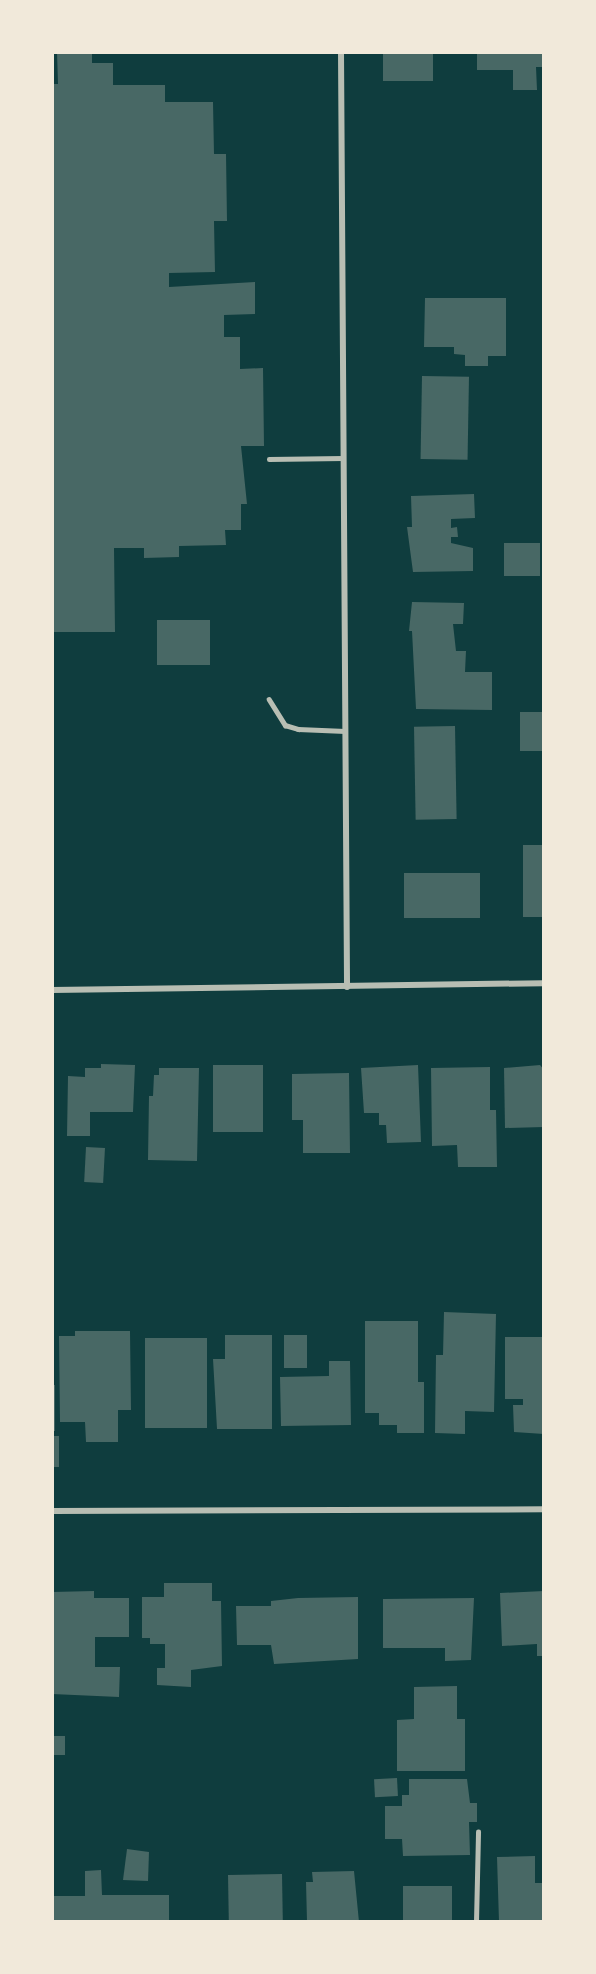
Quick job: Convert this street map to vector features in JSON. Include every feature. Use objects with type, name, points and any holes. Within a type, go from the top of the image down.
[{"type":"street","points":[[341,52],[347,987]]},
{"type":"street","points":[[52,990],[543,984]]},
{"type":"street","points":[[52,1511],[543,1509]]},
{"type":"lane","points":[[269,459],[343,458]]},
{"type":"lane","points":[[268,699],[285,725],[298,729],[345,731]]},
{"type":"lane","points":[[476,1922],[478,1832]]},
{"type":"building","points":[[57,52],[92,52],[92,63],[113,63],[113,85],[165,85],[165,102],[213,102],[214,154],[226,154],[227,221],[214,221],[215,272],[169,273],[169,287],[255,282],[255,314],[224,315],[224,337],[240,337],[240,369],[263,368],[264,446],[241,446],[247,504],[241,504],[241,530],[225,530],[226,545],[179,546],[179,557],[144,558],[144,548],[114,548],[115,632],[52,632],[52,84],[58,84]]},
{"type":"building","points":[[383,52],[433,52],[433,81],[383,81]]},
{"type":"building","points":[[477,52],[542,53],[542,67],[536,67],[537,90],[513,90],[513,70],[477,70]]},
{"type":"building","points":[[425,298],[506,298],[506,356],[488,356],[488,366],[465,366],[465,355],[454,354],[454,347],[424,347]]},
{"type":"building","points":[[422,376],[469,377],[468,460],[421,459]]},
{"type":"building","points":[[474,494],[475,518],[451,519],[451,528],[457,527],[458,537],[451,537],[451,543],[473,548],[473,571],[413,572],[407,527],[412,527],[411,496]]},
{"type":"building","points":[[504,543],[540,543],[540,576],[504,576]]},
{"type":"building","points":[[412,602],[464,603],[463,624],[453,624],[456,651],[466,651],[465,672],[492,672],[492,710],[416,709],[412,631],[409,631]]},
{"type":"building","points":[[157,620],[210,620],[210,665],[157,665]]},
{"type":"building","points":[[520,712],[544,712],[544,751],[520,751]]},
{"type":"building","points":[[455,726],[457,819],[416,820],[414,727]]},
{"type":"building","points":[[523,845],[544,845],[544,917],[523,917]]},
{"type":"building","points":[[404,873],[480,873],[480,918],[404,918]]},
{"type":"building","points":[[101,1064],[135,1065],[133,1112],[90,1112],[90,1136],[67,1136],[68,1076],[85,1077],[85,1068],[101,1068]]},
{"type":"building","points":[[213,1065],[263,1065],[263,1132],[213,1132]]},
{"type":"building","points":[[418,1065],[421,1142],[387,1143],[386,1125],[379,1125],[379,1113],[364,1113],[361,1068]]},
{"type":"building","points":[[540,1065],[544,1070],[544,1127],[505,1128],[504,1068]]},
{"type":"building","points":[[490,1067],[490,1110],[496,1110],[497,1167],[458,1167],[457,1145],[432,1146],[431,1068]]},
{"type":"building","points":[[159,1068],[199,1068],[197,1161],[148,1160],[149,1096],[153,1096],[154,1075],[159,1075]]},
{"type":"building","points":[[349,1073],[350,1153],[303,1153],[303,1120],[292,1120],[292,1074]]},
{"type":"building","points":[[86,1147],[105,1148],[103,1183],[84,1182]]},
{"type":"building","points":[[444,1312],[496,1314],[494,1412],[465,1411],[465,1434],[435,1433],[436,1355],[443,1355]]},
{"type":"building","points":[[365,1321],[418,1321],[418,1382],[424,1382],[424,1433],[397,1433],[397,1425],[379,1425],[379,1413],[365,1413]]},
{"type":"building","points":[[75,1331],[130,1331],[131,1410],[118,1410],[118,1442],[86,1442],[85,1422],[60,1422],[59,1336],[75,1336]]},
{"type":"building","points":[[225,1335],[272,1335],[272,1429],[217,1429],[213,1359],[225,1359]]},
{"type":"building","points":[[284,1335],[307,1335],[307,1368],[284,1368]]},
{"type":"building","points":[[505,1337],[544,1337],[544,1434],[514,1432],[513,1405],[523,1405],[523,1399],[505,1399]]},
{"type":"building","points":[[145,1338],[207,1338],[207,1428],[145,1428]]},
{"type":"building","points":[[329,1361],[350,1361],[351,1425],[281,1426],[280,1377],[329,1376]]},
{"type":"building","points":[[52,1385],[55,1385],[55,1431],[52,1431]]},
{"type":"building","points":[[52,1436],[59,1436],[59,1467],[52,1467]]},
{"type":"building","points":[[164,1583],[212,1583],[212,1601],[221,1601],[222,1666],[191,1670],[191,1687],[157,1685],[157,1668],[165,1668],[165,1644],[150,1644],[150,1638],[142,1638],[142,1597],[164,1597]]},
{"type":"building","points":[[94,1591],[94,1598],[129,1598],[129,1637],[95,1637],[95,1667],[120,1667],[119,1697],[52,1694],[52,1592]]},
{"type":"building","points":[[544,1591],[544,1656],[537,1656],[537,1644],[502,1646],[500,1593]]},
{"type":"building","points":[[358,1597],[358,1659],[274,1664],[271,1645],[237,1645],[236,1606],[271,1606],[271,1601],[298,1598]]},
{"type":"building","points":[[474,1598],[471,1660],[445,1661],[445,1648],[383,1648],[383,1599]]},
{"type":"building","points":[[457,1686],[457,1719],[465,1719],[465,1771],[397,1771],[397,1720],[414,1719],[414,1687]]},
{"type":"building","points":[[52,1736],[65,1736],[65,1755],[52,1755]]},
{"type":"building","points":[[397,1778],[398,1796],[375,1797],[374,1779]]},
{"type":"building","points":[[409,1779],[467,1779],[470,1803],[477,1803],[477,1822],[469,1822],[470,1855],[403,1856],[402,1839],[385,1839],[385,1806],[402,1806],[402,1795],[409,1795]]},
{"type":"building","points":[[127,1849],[149,1852],[148,1881],[123,1880]]},
{"type":"building","points":[[535,1856],[535,1883],[544,1883],[544,1922],[499,1922],[497,1857]]},
{"type":"building","points":[[101,1870],[102,1895],[169,1895],[169,1922],[52,1922],[52,1896],[85,1896],[85,1871]]},
{"type":"building","points":[[354,1871],[359,1922],[307,1922],[306,1882],[313,1882],[312,1872]]},
{"type":"building","points":[[282,1874],[283,1922],[229,1922],[228,1875]]},
{"type":"building","points":[[403,1886],[452,1886],[452,1922],[403,1922]]}]
